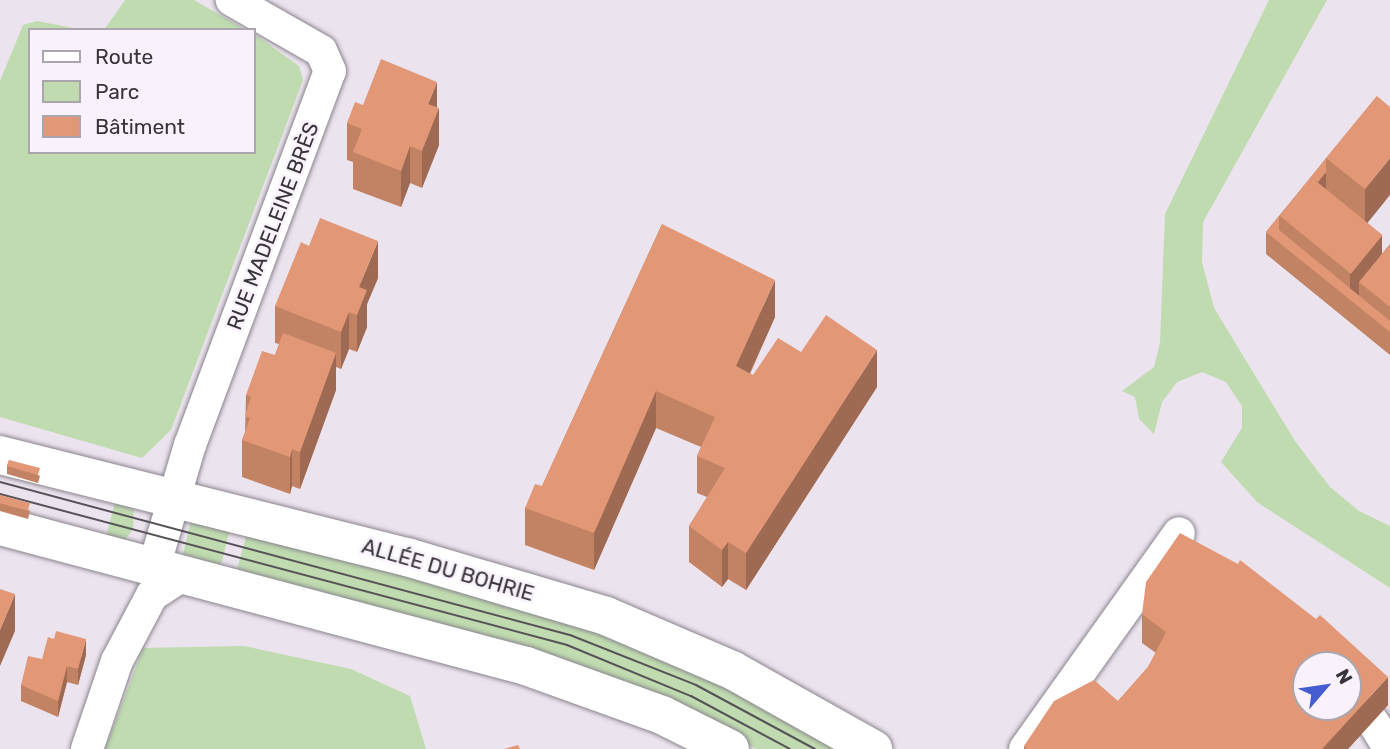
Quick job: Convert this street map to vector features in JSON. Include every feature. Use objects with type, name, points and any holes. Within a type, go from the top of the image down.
[{"type":"main road","name":"ALLÉE DU BOHRIE","points":[[0,455],[172,497],[606,616],[732,670],[873,749]]},
{"type":"main road","points":[[0,526],[526,666],[662,715],[730,749]]},
{"type":"street","name":"RUE MADELEINE BRÈS","points":[[168,571],[172,497],[330,71],[321,51],[232,0]]},
{"type":"street","points":[[1025,749],[1179,533]]},
{"type":"street","points":[[87,749],[117,661],[168,571]]},
{"type":"street","points":[[1373,722],[1390,749]]},
{"type":"green space","points":[[125,0],[194,0],[243,28],[105,28]]},
{"type":"green space","points":[[1269,0],[1327,0],[1203,222],[1202,262],[1214,308],[1295,441],[1330,487],[1359,511],[1390,526],[1390,588],[1257,502],[1221,462],[1242,428],[1242,406],[1226,382],[1202,372],[1177,382],[1162,402],[1154,434],[1139,419],[1135,397],[1122,391],[1154,367],[1160,343],[1165,214]]},
{"type":"green space","points":[[37,21],[73,28],[28,28],[28,154],[256,154],[256,35],[299,66],[303,80],[171,430],[142,458],[0,417],[0,81],[23,25]]},
{"type":"green space","points":[[117,495],[134,504],[133,529],[125,540],[105,540]]},
{"type":"green space","points":[[191,519],[231,525],[220,569],[183,555]]},
{"type":"green space","points":[[248,529],[647,645],[845,749],[756,749],[730,734],[236,573]]},
{"type":"green space","points":[[244,646],[351,669],[410,696],[426,749],[105,749],[143,648]]},
{"type":"building","points":[[381,59],[437,82],[428,104],[439,108],[422,151],[410,146],[401,171],[353,152],[362,129],[347,123],[355,102],[363,105]]},
{"type":"building","points":[[1377,96],[1390,107],[1390,158],[1365,189],[1326,158]]},
{"type":"building","points":[[1326,158],[1326,172],[1318,182],[1311,177]]},
{"type":"building","points":[[1311,177],[1382,235],[1351,274],[1280,216]]},
{"type":"building","points":[[1279,216],[1279,230],[1390,321],[1390,332],[1266,232]]},
{"type":"building","points":[[320,218],[378,241],[359,287],[367,290],[357,315],[349,312],[341,332],[275,306],[301,242],[309,246]]},
{"type":"building","points":[[662,224],[775,280],[736,366],[753,375],[778,338],[801,352],[826,315],[877,350],[746,553],[728,542],[722,550],[689,526],[725,468],[697,456],[715,417],[656,391],[594,533],[525,508],[535,484],[542,486]]},
{"type":"building","points":[[1390,244],[1390,307],[1359,282]]},
{"type":"building","points":[[283,333],[336,353],[300,452],[292,449],[290,457],[242,440],[250,418],[245,416],[251,397],[246,395],[262,351],[275,355]]},
{"type":"building","points":[[9,460],[40,468],[38,475],[7,466]]},
{"type":"building","points":[[0,495],[30,503],[28,511],[0,503]]},
{"type":"building","points":[[1180,533],[1238,564],[1240,560],[1316,619],[1320,615],[1359,651],[1292,651],[1292,721],[1348,721],[1322,749],[1027,749],[1024,746],[1054,701],[1094,680],[1118,701],[1148,667],[1166,632],[1142,614],[1146,582]]},
{"type":"building","points":[[0,589],[15,594],[0,630]]},
{"type":"building","points":[[56,631],[86,639],[78,669],[67,666],[58,701],[21,685],[28,656],[42,659],[48,637],[54,639]]},
{"type":"building","points":[[1362,653],[1388,677],[1362,705]]},
{"type":"building","points":[[518,745],[520,749],[504,749]]},
{"type":"tram line","points":[[0,482],[570,635],[696,685],[815,749]]},
{"type":"tram line","points":[[0,494],[567,645],[691,696],[790,749]]}]
